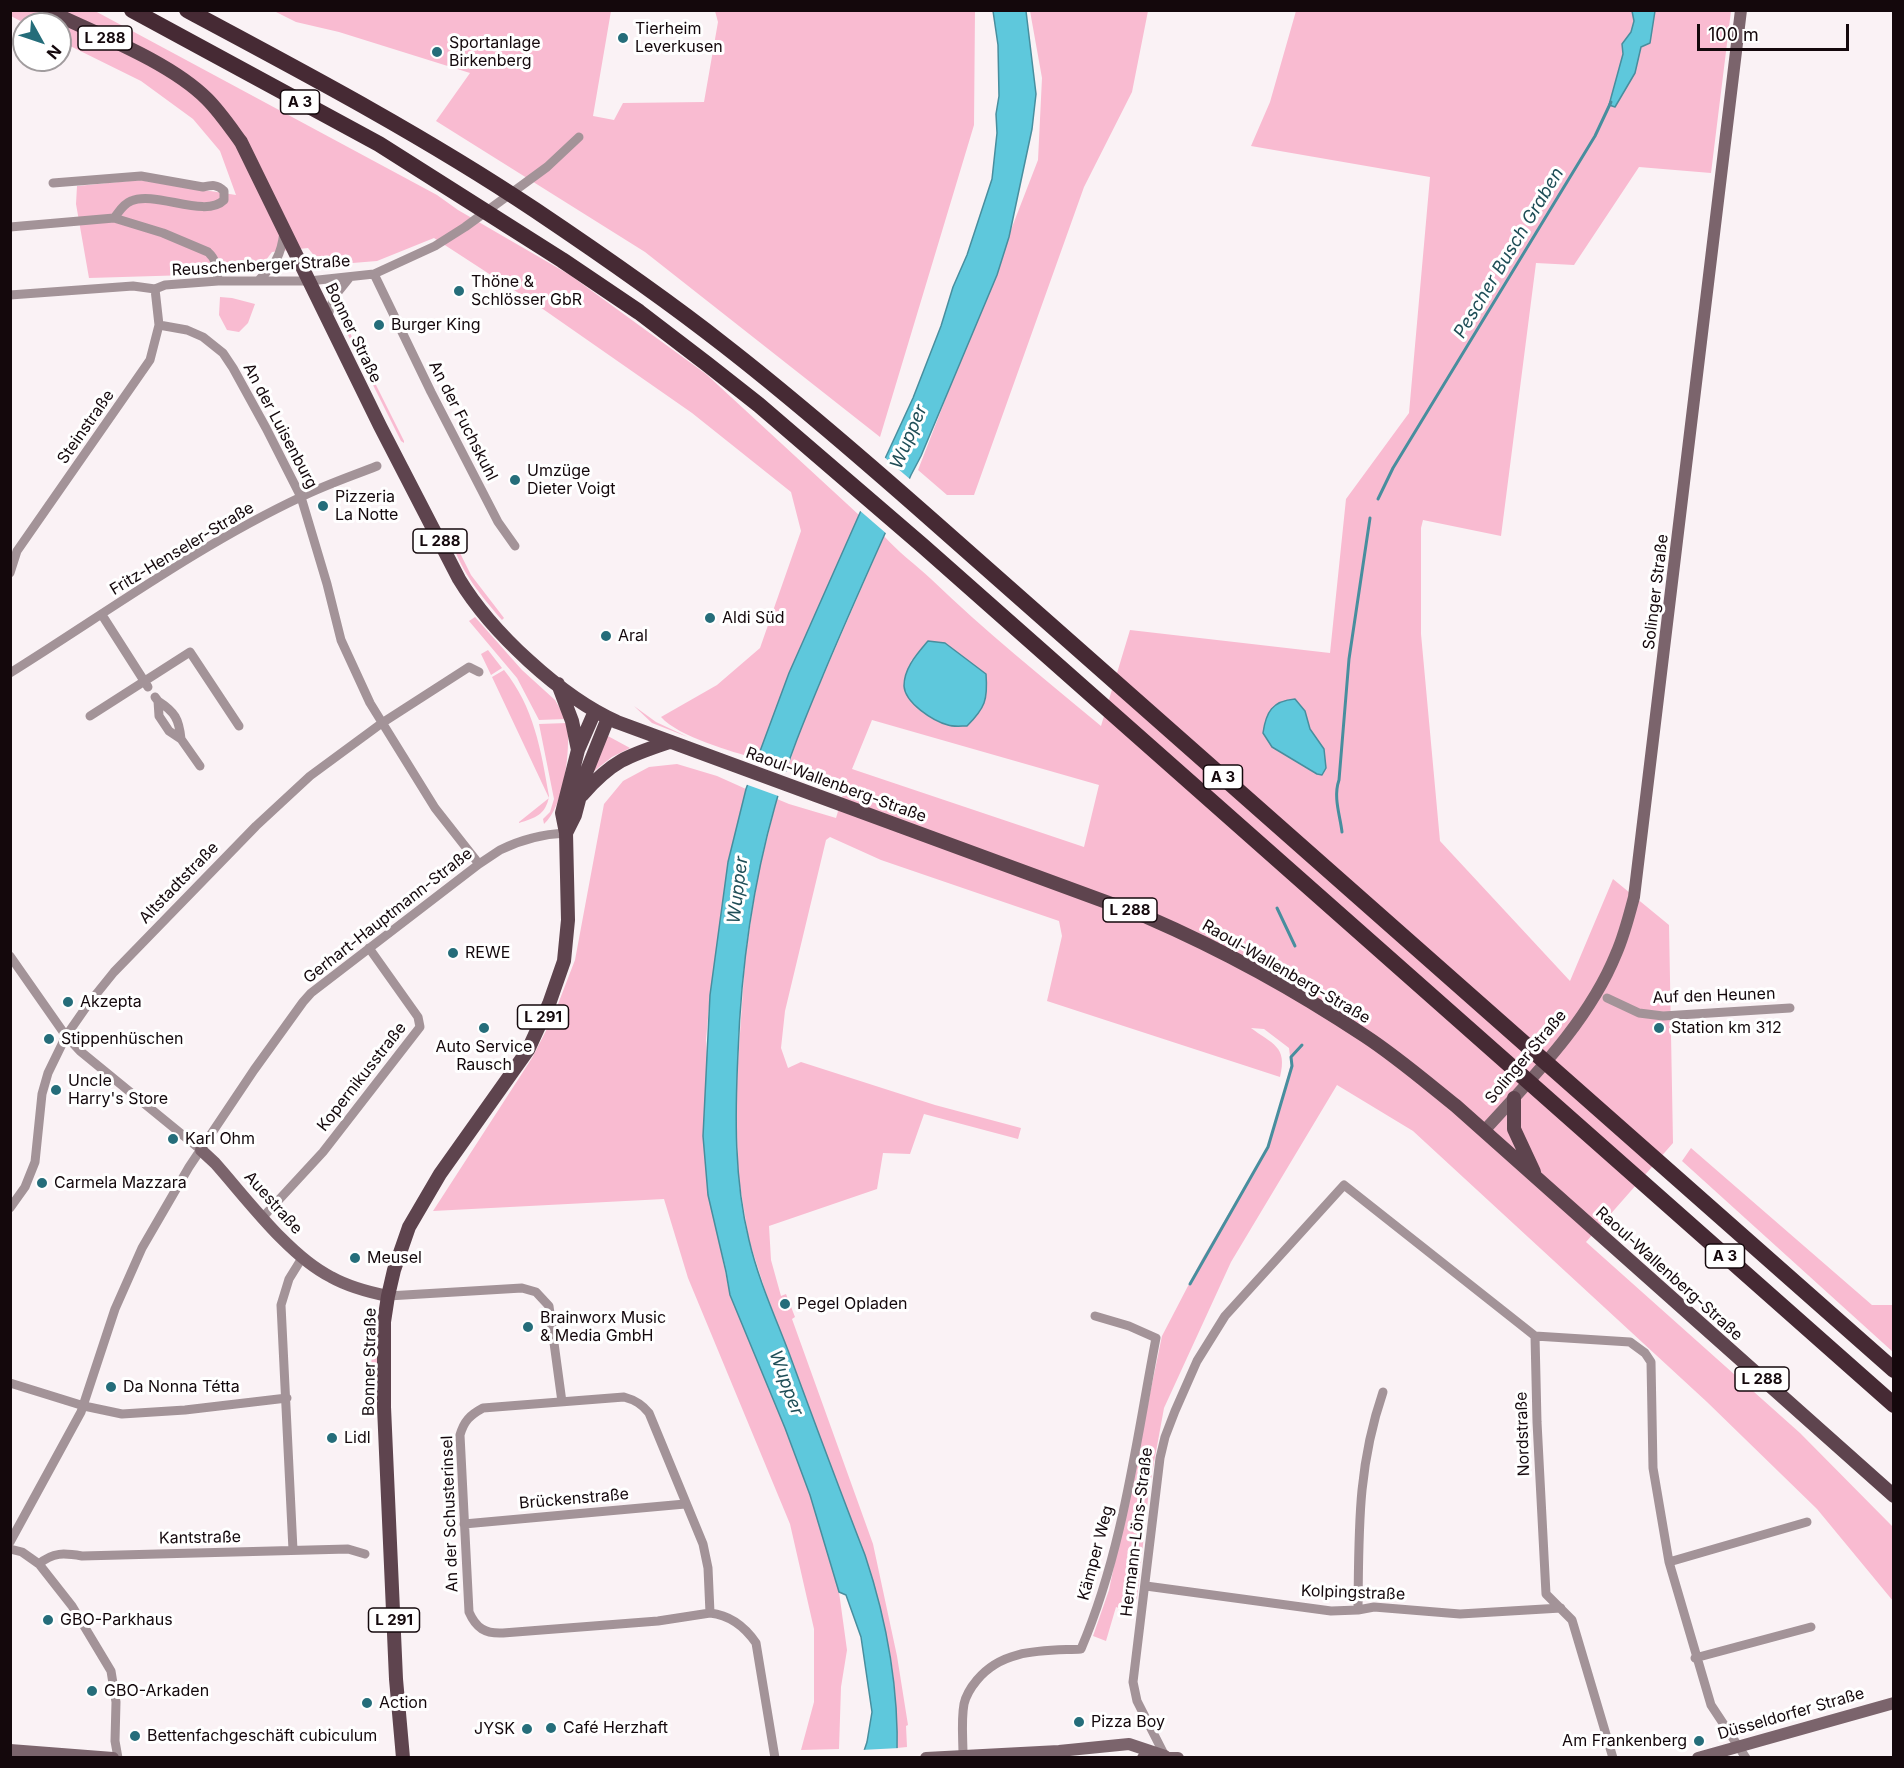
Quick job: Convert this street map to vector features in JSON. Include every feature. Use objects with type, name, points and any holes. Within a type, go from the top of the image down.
[{"type":"highway","name":"A 3","points":[[132,10],[379,144],[510,225],[639,312],[716,370],[923,546],[1893,1405]]},
{"type":"highway","name":"A 3","points":[[188,10],[389,120],[494,184],[652,291],[714,337],[831,431],[933,520],[1893,1370]]},
{"type":"main road","name":"Bonner Straße","points":[[47,10],[163,67],[184,80],[207,99],[241,142],[380,426],[470,597],[491,624],[512,645],[558,684],[602,715],[669,742]]},
{"type":"main road","name":"Solinger Straße","points":[[1484,1131],[1576,1024],[1606,974],[1623,937],[1634,897],[1742,10]]},
{"type":"main road","points":[[558,684],[572,721],[578,750]]},
{"type":"main road","name":"Bonner Straße","points":[[403,1758],[396,1679],[384,1407],[384,1322],[388,1296],[394,1270],[409,1227],[440,1174],[528,1050],[549,1004],[564,961],[568,920],[566,833],[562,813],[578,750],[602,715]]},
{"type":"main road","name":"Bonner Straße","points":[[566,833],[575,815],[602,715]]},
{"type":"main road","points":[[579,799],[601,774],[619,760],[669,742]]},
{"type":"main road","name":"Raoul-Wallenberg-Straße","points":[[669,742],[1105,901],[1193,937],[1315,1004],[1401,1062],[1484,1131],[1893,1496]]},
{"type":"main road","points":[[1514,1098],[1514,1129],[1538,1179]]},
{"type":"main road","name":"Auestraße","points":[[201,1150],[302,1258],[329,1276],[348,1285],[388,1296]]},
{"type":"main road","name":"Düsseldorfer Straße","points":[[1698,1758],[1893,1703]]},
{"type":"main road","points":[[926,1758],[1059,1751],[1129,1744],[1165,1757]]},
{"type":"main road","points":[[10,1750],[113,1758]]},
{"type":"main road","points":[[1143,1758],[1178,1758]]},
{"type":"street","name":"Reuschenberger Straße","points":[[10,295],[133,286],[155,289],[165,285],[218,281],[309,281],[374,274],[435,246],[465,227],[547,167],[579,137]]},
{"type":"street","points":[[53,183],[141,176],[203,187],[213,185],[224,191],[224,200],[216,205],[201,206],[148,199],[132,200],[123,206],[114,218]]},
{"type":"street","points":[[10,227],[114,218],[163,233],[208,252],[216,263],[218,281]]},
{"type":"street","points":[[258,281],[277,260],[284,232]]},
{"type":"street","name":"An der Fuchskuhl","points":[[374,274],[430,392],[498,522],[515,546]]},
{"type":"street","points":[[327,318],[334,297],[350,277]]},
{"type":"street","name":"Steinstraße","points":[[10,573],[17,551],[150,360],[159,325],[155,289]]},
{"type":"street","name":"An der Luisenburg","points":[[159,325],[187,330],[203,337],[223,353],[266,428],[301,497],[327,584],[340,640],[370,703],[435,808],[479,864]]},
{"type":"street","name":"Fritz-Henseler-Straße","points":[[10,673],[199,553],[301,497],[377,466]]},
{"type":"street","points":[[102,615],[146,684]]},
{"type":"street","points":[[90,716],[146,684],[190,652],[239,726]]},
{"type":"street","name":"Altstadtstraße","points":[[10,1208],[32,1173],[37,1152],[42,1094],[48,1073],[66,1036],[114,972],[256,826],[317,771],[382,723],[469,667],[479,672]]},
{"type":"street","points":[[156,699],[170,709],[180,723],[181,739],[200,766]]},
{"type":"street","name":"Gerhart-Hauptmann-Straße","points":[[10,1542],[84,1406],[123,1287],[142,1248],[189,1167],[303,1002],[479,864],[510,845],[566,833]]},
{"type":"street","name":"Kopernikusstraße","points":[[263,1217],[323,1152],[421,1025],[418,1017],[369,948]]},
{"type":"street","points":[[10,956],[66,1036]]},
{"type":"street","name":"Auf den Heunen","points":[[1607,998],[1639,1013],[1663,1016],[1790,1008]]},
{"type":"street","name":"Auestraße","points":[[66,1036],[80,1051],[201,1150]]},
{"type":"street","name":"Hermann-Löns-Straße","points":[[1165,1757],[1137,1701],[1133,1682],[1162,1449],[1175,1411],[1197,1361],[1225,1316],[1344,1185],[1535,1336]]},
{"type":"street","points":[[293,1550],[281,1305],[289,1279],[302,1258]]},
{"type":"street","points":[[388,1296],[522,1288],[536,1292],[549,1306],[562,1402],[624,1397],[634,1399],[644,1406],[649,1413],[703,1544],[708,1568],[710,1613],[722,1614],[730,1619],[756,1643],[776,1758]]},
{"type":"street","name":"Kämper Weg","points":[[963,1756],[965,1701],[983,1672],[1004,1658],[1019,1654],[1081,1649],[1103,1588],[1124,1507],[1156,1338],[1129,1326],[1095,1316]]},
{"type":"street","points":[[1535,1336],[1630,1342],[1645,1353],[1651,1362],[1653,1468],[1669,1562],[1695,1658],[1711,1705],[1746,1758]]},
{"type":"street","name":"Nordstraße","points":[[1535,1336],[1546,1594],[1572,1620],[1613,1758]]},
{"type":"street","points":[[10,1383],[84,1406],[122,1414],[185,1410],[287,1398]]},
{"type":"street","points":[[1358,1610],[1361,1487],[1366,1450],[1383,1392]]},
{"type":"street","name":"An der Schusterinsel","points":[[562,1402],[483,1408],[471,1414],[464,1424],[460,1435],[469,1612],[472,1620],[480,1629],[490,1634],[658,1621],[710,1613]]},
{"type":"street","name":"Brückenstraße","points":[[464,1524],[686,1504]]},
{"type":"street","points":[[1669,1562],[1807,1522]]},
{"type":"street","points":[[10,1549],[22,1552],[39,1564],[72,1606],[111,1671],[116,1702],[115,1741],[118,1758]]},
{"type":"street","name":"Kantstraße","points":[[39,1564],[48,1557],[60,1553],[82,1556],[348,1549],[365,1554]]},
{"type":"street","name":"Kolpingstraße","points":[[1146,1586],[1300,1608],[1358,1610],[1374,1607],[1460,1614],[1561,1608]]},
{"type":"street","points":[[1695,1658],[1811,1627]]},
{"type":"shaded area","points":[[10,11],[95,11],[437,195],[458,210],[570,275],[706,374],[859,515],[757,759],[692,737],[661,717],[717,685],[760,648],[801,531],[791,492],[692,413],[540,307],[434,238],[377,261],[328,265],[316,258],[308,248],[272,252],[263,264],[189,275],[89,278],[76,204],[77,186],[139,180],[236,195],[220,151],[193,119],[141,81],[72,47],[72,12],[12,12],[11,16]]},
{"type":"shaded area","points":[[274,11],[611,11],[593,116],[614,120],[623,103],[704,102],[718,22],[715,11],[975,11],[974,125],[880,437],[645,252],[436,121],[470,73],[339,32],[296,22]]},
{"type":"shaded area","points":[[1030,11],[1148,11],[1132,92],[1084,187],[974,495],[947,495],[918,470],[1038,160],[1042,78]]},
{"type":"shaded area","points":[[1296,11],[1731,11],[1711,173],[1639,167],[1574,265],[1536,263],[1501,536],[1423,520],[1421,528],[1421,634],[1440,841],[1570,981],[1613,879],[1669,925],[1673,1143],[1586,1242],[1800,1433],[1893,1527],[1893,1601],[1817,1509],[1707,1402],[1413,1131],[1337,1085],[1231,1262],[1164,1408],[1149,1490],[1137,1599],[1131,1603],[1129,1612],[1116,1607],[1106,1641],[1093,1636],[1109,1590],[1162,1336],[1202,1259],[1270,1143],[1291,1064],[1289,1048],[1264,1029],[1251,1028],[1272,1042],[1280,1052],[1282,1067],[1280,1077],[1047,1001],[1062,936],[1059,921],[881,860],[830,837],[826,840],[785,1011],[781,1048],[788,1068],[801,1062],[935,1105],[1021,1128],[1018,1139],[924,1114],[910,1154],[883,1153],[877,1189],[769,1226],[771,1260],[781,1296],[786,1294],[795,1317],[792,1319],[873,1544],[897,1656],[908,1725],[906,1726],[907,1747],[897,1748],[895,1690],[891,1657],[872,1578],[765,1290],[749,1240],[738,1174],[736,1093],[745,959],[758,875],[777,799],[836,818],[845,788],[788,767],[802,725],[884,536],[993,636],[1101,726],[1130,630],[1330,653],[1346,499],[1409,413],[1430,177],[1251,146],[1270,102]],"holes":[[[928,641],[904,687],[911,661]],[[1294,699],[1305,711],[1317,774],[1273,747],[1287,700]],[[872,720],[1099,785],[1084,847],[852,769]]]},
{"type":"shaded area","points":[[220,297],[255,304],[248,323],[239,332],[227,330],[219,315]]},
{"type":"shaded area","points":[[336,305],[404,441],[404,443],[336,311]]},
{"type":"shaded area","points":[[454,541],[471,575],[504,618],[502,620],[467,574],[456,553],[452,542]]},
{"type":"shaded area","points":[[475,617],[522,670],[555,700],[566,719],[539,720],[517,678],[469,621]]},
{"type":"shaded area","points":[[488,650],[502,668],[491,675],[481,654]]},
{"type":"shaded area","points":[[504,670],[523,699],[535,730],[549,797],[492,677]]},
{"type":"shaded area","points":[[634,706],[656,722],[688,737],[652,723]]},
{"type":"shaded area","points":[[567,723],[567,762],[561,791],[557,805],[544,824],[543,819],[550,812],[554,799],[539,724]]},
{"type":"shaded area","points":[[606,735],[630,748],[612,757],[593,772]]},
{"type":"shaded area","points":[[677,764],[717,776],[746,789],[728,862],[706,1040],[717,1233],[730,1295],[810,1495],[839,1592],[847,1650],[841,1687],[839,1749],[801,1750],[814,1702],[814,1629],[790,1524],[688,1278],[664,1199],[433,1211],[532,1058],[553,1017],[575,960],[604,804],[623,781],[649,767]]},
{"type":"shaded area","points":[[548,798],[545,808],[539,815],[519,823],[519,822]]},
{"type":"shaded area","points":[[1691,1148],[1872,1305],[1893,1305],[1893,1352],[1682,1161]]},
{"type":"shaded area","points":[[372,1322],[377,1323],[377,1398],[371,1400]]},
{"type":"water","name":"Wupper","points":[[993,11],[1026,11],[1036,94],[1032,129],[1009,237],[997,275],[921,456],[845,623],[791,755],[775,806],[760,867],[749,929],[742,991],[736,1123],[738,1170],[749,1240],[762,1283],[865,1555],[880,1605],[894,1680],[897,1757],[862,1757],[872,1712],[861,1637],[846,1595],[839,1592],[810,1495],[730,1295],[708,1195],[703,1136],[710,995],[728,862],[746,789],[789,673],[913,398],[967,255],[992,179],[999,96],[998,45]]},
{"type":"water","points":[[1632,11],[1655,11],[1650,43],[1641,47],[1635,73],[1615,107],[1609,105],[1623,54],[1622,44],[1631,32],[1634,21]]},
{"type":"water","points":[[928,641],[945,643],[986,674],[984,703],[967,726],[950,726],[935,720],[909,699],[904,686],[906,673]]},
{"type":"water","points":[[1295,699],[1305,711],[1310,729],[1324,749],[1326,768],[1322,775],[1272,747],[1263,733],[1266,719],[1272,709],[1281,702]]},
{"type":"pier","points":[[883,456],[911,480],[888,535],[858,509]]},
{"type":"pier","points":[[753,760],[789,773],[781,797],[745,784]]},
{"type":"pier","points":[[900,1748],[900,1758],[859,1758],[861,1750]]},
{"type":"waterway","name":"Pescher Busch Graben","points":[[1378,499],[1393,468],[1595,136],[1611,102]]},
{"type":"waterway","name":"Pescher Busch Graben","points":[[1342,832],[1337,786],[1349,659],[1370,518]]},
{"type":"waterway","name":"Pescher Busch Graben","points":[[1277,908],[1295,946]]},
{"type":"waterway","name":"Pescher Busch Graben","points":[[1190,1284],[1268,1147],[1292,1066],[1291,1057],[1302,1045]]},
{"type":"place","name":"Tierheim Leverkusen","points":[[623,38]]},
{"type":"place","name":"Sportanlage Birkenberg","points":[[437,52]]},
{"type":"place","name":"Thöne & Schlösser GbR","points":[[459,291]]},
{"type":"place","name":"Burger King","points":[[379,325]]},
{"type":"place","name":"Umzüge Dieter Voigt","points":[[515,480]]},
{"type":"place","name":"Pizzeria La Notte","points":[[323,506]]},
{"type":"place","name":"Aldi Süd","points":[[710,618]]},
{"type":"place","name":"Aral","points":[[606,636]]},
{"type":"place","name":"REWE","points":[[453,953]]},
{"type":"place","name":"Akzepta","points":[[68,1002]]},
{"type":"place","name":"Auto Service Rausch","points":[[484,1028]]},
{"type":"place","name":"Station km 312","points":[[1659,1028]]},
{"type":"place","name":"Stippenhüschen","points":[[49,1039]]},
{"type":"place","name":"Uncle Harry's Store","points":[[56,1090]]},
{"type":"place","name":"Karl Ohm","points":[[173,1139]]},
{"type":"place","name":"Carmela Mazzara","points":[[42,1183]]},
{"type":"place","name":"Meusel","points":[[355,1258]]},
{"type":"place","name":"Pegel Opladen","points":[[785,1304]]},
{"type":"place","name":"Brainworx Music & Media GmbH","points":[[528,1327]]},
{"type":"place","name":"Da Nonna Tétta","points":[[111,1387]]},
{"type":"place","name":"Lidl","points":[[332,1438]]},
{"type":"place","name":"GBO-Parkhaus","points":[[48,1620]]},
{"type":"place","name":"GBO-Arkaden","points":[[92,1691]]},
{"type":"place","name":"Action","points":[[367,1703]]},
{"type":"place","name":"Pizza Boy","points":[[1079,1722]]},
{"type":"place","name":"Café Herzhaft","points":[[551,1728]]},
{"type":"place","name":"JYSK","points":[[527,1729]]},
{"type":"place","name":"Bettenfachgeschäft cubiculum","points":[[135,1736]]},
{"type":"place","name":"Am Frankenberg","points":[[1699,1741]]}]
